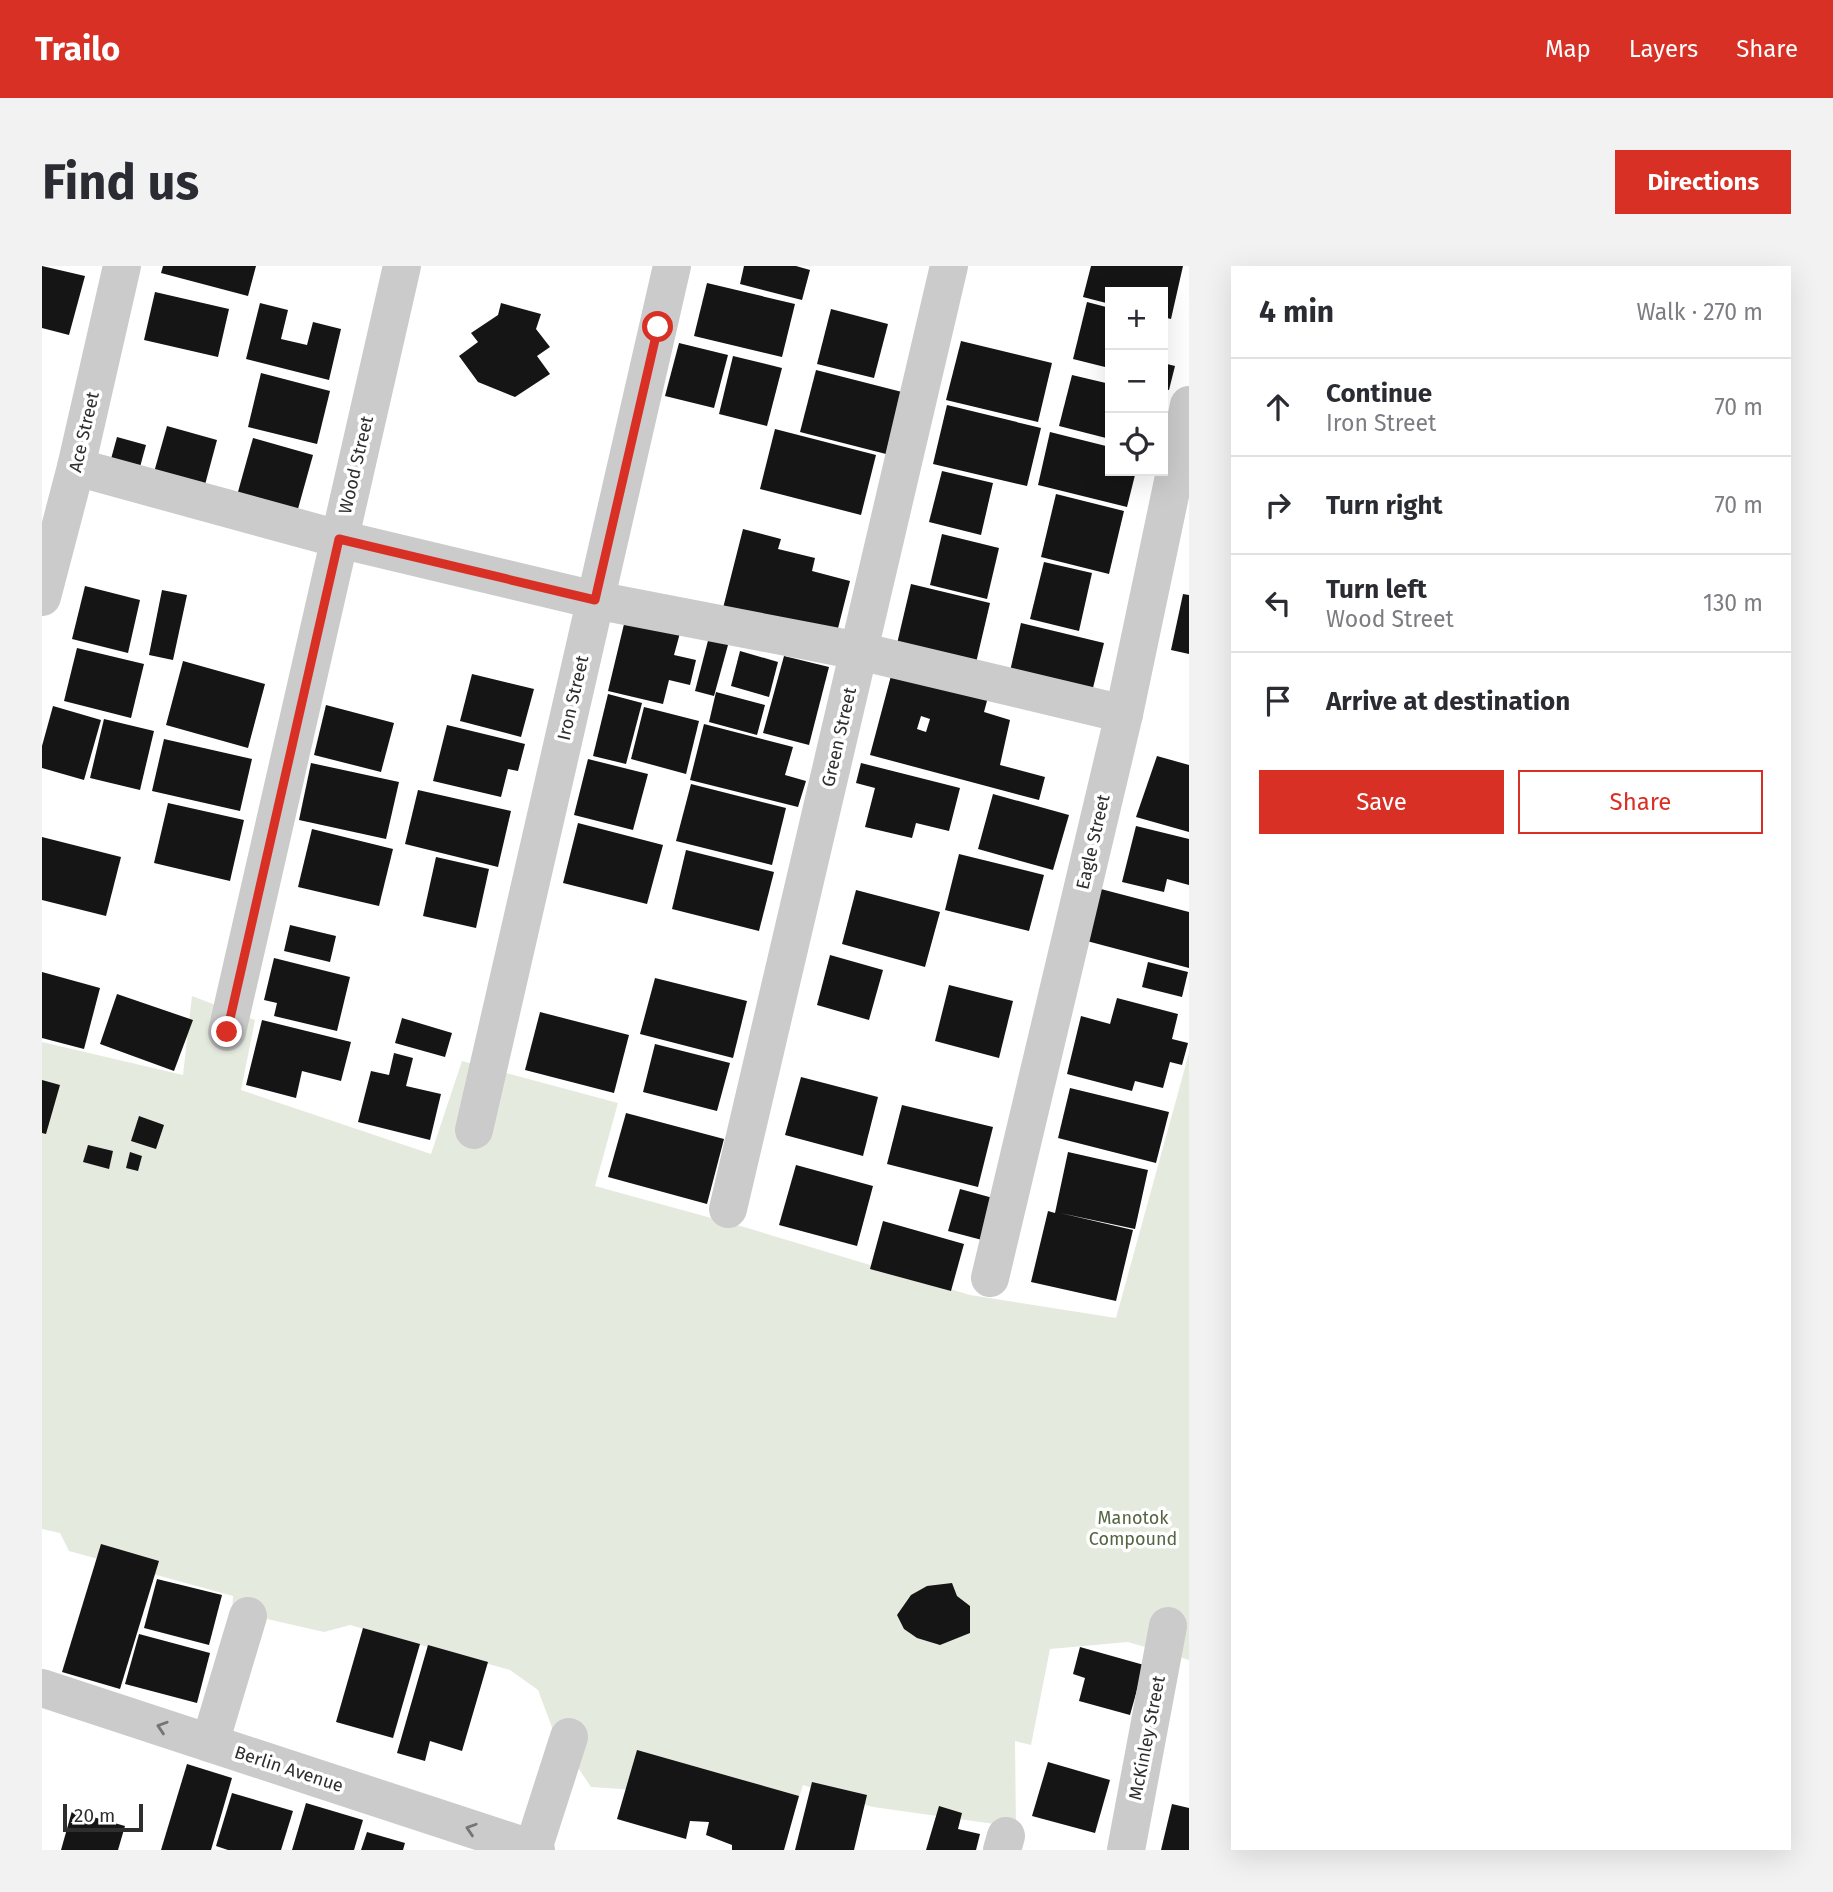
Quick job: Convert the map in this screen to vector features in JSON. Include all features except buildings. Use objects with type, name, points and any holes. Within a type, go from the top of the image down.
[{"type":"street","name":"Ace Street","points":[[42,597],[76,467],[122,266]]},
{"type":"street","name":"Wood Street","points":[[227,1032],[402,266]]},
{"type":"street","name":"Iron Street","points":[[474,1130],[672,266]]},
{"type":"street","name":"Green Street","points":[[728,1209],[950,266]]},
{"type":"street","name":"Eagle Street","points":[[990,1278],[1124,714],[1189,405]]},
{"type":"street","points":[[76,467],[339,539],[595,600],[859,651],[1124,714]]},
{"type":"street","points":[[210,1743],[247,1616]]},
{"type":"street","name":"McKinley Street","points":[[1126,1850],[1168,1626]]},
{"type":"street","name":"Berlin Avenue","points":[[42,1688],[534,1850]]},
{"type":"street","points":[[534,1850],[569,1737]]},
{"type":"green space","name":"Manotok Compound","points":[[192,996],[255,1020],[241,1090],[431,1154],[462,1061],[618,1103],[595,1186],[744,1227],[970,1295],[1116,1318],[1189,1053],[1189,1660],[1128,1642],[1050,1649],[1031,1745],[1015,1741],[1016,1827],[873,1807],[803,1785],[793,1816],[738,1811],[698,1794],[591,1787],[553,1730],[538,1690],[510,1670],[350,1625],[324,1632],[232,1611],[233,1596],[69,1551],[60,1533],[42,1529],[42,1042],[183,1075]]},
{"type":"route","points":[[227,1032],[339,539],[595,600],[658,327]]}]
